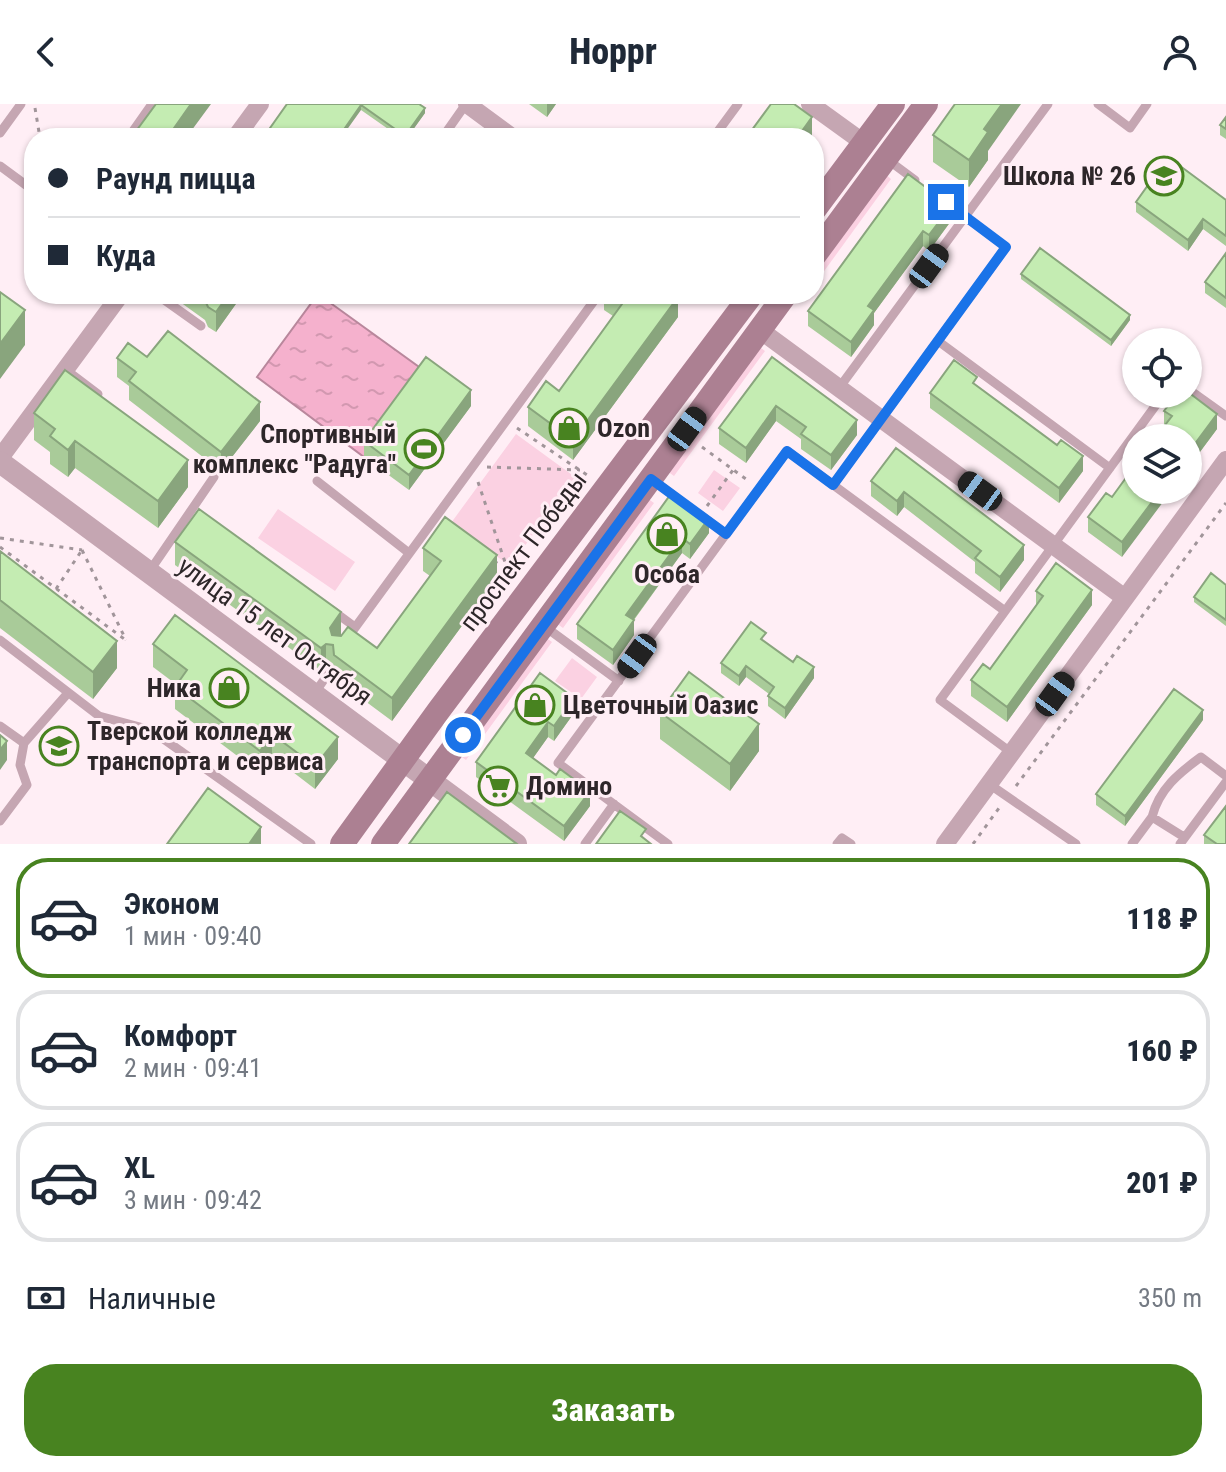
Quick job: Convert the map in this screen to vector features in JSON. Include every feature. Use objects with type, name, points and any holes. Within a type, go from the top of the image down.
[{"type":"main road","points":[[824,197],[893,104]]},
{"type":"main road","points":[[824,242],[926,104]]},
{"type":"main road","name":"проспект Победы","points":[[342,844],[737,304]]},
{"type":"main road","points":[[383,844],[779,304]]},
{"type":"street","points":[[242,128],[260,104]]},
{"type":"street","points":[[467,104],[499,128]]},
{"type":"street","points":[[810,104],[864,143]]},
{"type":"street","points":[[0,460],[114,304]]},
{"type":"street","points":[[760,330],[1125,598]]},
{"type":"street","name":"улица 15 лет Октября","points":[[0,460],[516,844]]},
{"type":"street","points":[[945,844],[1226,460]]},
{"type":"lane","points":[[0,133],[21,104]]},
{"type":"lane","points":[[135,128],[152,104]]},
{"type":"lane","points":[[449,128],[467,104]]},
{"type":"lane","points":[[720,128],[738,104]]},
{"type":"lane","points":[[839,388],[1048,104]]},
{"type":"lane","points":[[1098,104],[1130,128],[1147,104]]},
{"type":"lane","points":[[886,158],[918,182]]},
{"type":"lane","points":[[0,166],[24,184]]},
{"type":"lane","points":[[833,485],[1006,247],[930,191]]},
{"type":"lane","points":[[170,304],[201,326]]},
{"type":"lane","points":[[337,653],[592,304]]},
{"type":"lane","points":[[938,341],[1110,468]]},
{"type":"lane","points":[[65,369],[101,397]]},
{"type":"lane","points":[[1202,399],[1226,416]]},
{"type":"lane","points":[[1012,753],[940,700],[1154,408]]},
{"type":"lane","points":[[668,844],[558,763],[787,451],[1005,611]]},
{"type":"lane","points":[[149,572],[214,477]]},
{"type":"lane","points":[[651,479],[726,534]]},
{"type":"lane","points":[[317,481],[409,553]]},
{"type":"lane","points":[[317,599],[355,627]]},
{"type":"lane","points":[[543,625],[619,681]]},
{"type":"lane","points":[[0,640],[99,716],[151,730],[311,844]]},
{"type":"lane","points":[[314,694],[328,674]]},
{"type":"lane","points":[[0,821],[27,785],[20,765],[24,743],[68,693]]},
{"type":"lane","points":[[0,726],[24,743]]},
{"type":"lane","points":[[1132,844],[1174,778],[1201,757],[1226,779],[1182,841],[1152,817]]},
{"type":"lane","points":[[989,784],[1076,844]]},
{"type":"lane","points":[[585,844],[614,804]]},
{"type":"lane","points":[[837,844],[842,838],[851,844]]},
{"type":"path","points":[[35,104],[39,128]]},
{"type":"path","points":[[506,421],[587,475]]},
{"type":"path","points":[[702,447],[759,489]]},
{"type":"path","points":[[508,571],[473,467],[580,470]]},
{"type":"path","points":[[700,515],[733,470]]},
{"type":"path","points":[[973,844],[1226,503]]},
{"type":"path","points":[[0,538],[82,550]]},
{"type":"path","points":[[0,547],[127,641],[82,550]]},
{"type":"path","points":[[56,589],[82,550]]},
{"type":"path","points":[[483,553],[514,575]]},
{"type":"shaded area","points":[[885,174],[891,179],[824,271],[824,256]]},
{"type":"shaded area","points":[[758,346],[765,351],[674,476],[667,471]]},
{"type":"shaded area","points":[[516,434],[575,477],[510,566],[451,523]]},
{"type":"shaded area","points":[[714,470],[740,488],[723,511],[698,493]]},
{"type":"shaded area","points":[[647,498],[654,503],[563,628],[556,623]]},
{"type":"shaded area","points":[[278,509],[355,562],[335,591],[258,538]]},
{"type":"shaded area","points":[[545,637],[552,642],[466,760],[459,755]]},
{"type":"shaded area","points":[[572,658],[597,677],[581,699],[555,681]]},
{"type":"water","points":[[311,304],[332,304],[426,372],[364,457],[257,377]]},
{"type":"building","points":[[156,104],[191,104],[174,128],[138,128]]},
{"type":"building","points":[[287,104],[419,104],[425,108],[411,128],[394,128],[361,105],[345,128],[270,128]]},
{"type":"building","points":[[771,104],[794,104],[812,117],[804,128],[753,128]]},
{"type":"building","points":[[955,104],[1002,104],[984,129],[988,132],[969,160],[933,135]]},
{"type":"building","points":[[1168,157],[1226,200],[1226,236],[1203,219],[1188,240],[1136,202]]},
{"type":"building","points":[[908,174],[951,206],[929,235],[923,231],[868,306],[874,310],[851,342],[808,311],[813,304],[824,304],[824,289]]},
{"type":"building","points":[[1040,248],[1130,315],[1111,340],[1021,274]]},
{"type":"building","points":[[1226,253],[1226,298],[1205,282]]},
{"type":"building","points":[[0,292],[25,310],[0,344]]},
{"type":"building","points":[[207,304],[222,304],[216,312]]},
{"type":"building","points":[[622,304],[673,304],[573,440],[528,407],[546,381],[559,391]]},
{"type":"building","points":[[168,331],[260,402],[221,452],[129,381],[136,372],[117,358],[128,343],[147,357]]},
{"type":"building","points":[[426,357],[471,390],[409,475],[364,441]]},
{"type":"building","points":[[772,357],[857,420],[831,455],[801,434],[806,427],[776,406],[746,448],[719,428]]},
{"type":"building","points":[[954,360],[977,377],[973,383],[1057,445],[1061,440],[1083,456],[1059,488],[930,393]]},
{"type":"building","points":[[65,370],[188,460],[158,501],[75,441],[68,450],[50,436],[55,429],[34,413]]},
{"type":"building","points":[[1202,403],[1217,414],[1202,434],[1202,424],[1166,424],[1172,416],[1164,411],[1166,408],[1202,408]]},
{"type":"building","points":[[896,448],[1024,545],[1000,577],[975,558],[981,551],[904,492],[897,501],[871,481]]},
{"type":"building","points":[[1122,483],[1122,504],[1150,504],[1122,542],[1088,517],[1106,493],[1112,497]]},
{"type":"building","points":[[673,491],[709,518],[690,544],[682,538],[626,615],[634,620],[613,650],[577,624]]},
{"type":"building","points":[[199,509],[341,612],[330,628],[332,635],[341,636],[348,627],[377,648],[441,561],[423,548],[445,517],[497,555],[392,698],[334,655],[333,645],[326,644],[321,648],[175,542]]},
{"type":"building","points":[[0,551],[117,641],[93,672],[0,600]]},
{"type":"building","points":[[1056,563],[1092,590],[1007,707],[971,680],[983,664],[990,669],[1043,596],[1036,591]]},
{"type":"building","points":[[1211,573],[1226,585],[1226,620],[1194,597]]},
{"type":"building","points":[[175,615],[338,737],[315,766],[272,734],[260,751],[175,687],[187,670],[153,644]]},
{"type":"building","points":[[751,622],[766,633],[761,639],[793,662],[797,656],[814,667],[785,708],[768,696],[774,687],[746,666],[739,676],[721,663]]},
{"type":"building","points":[[689,672],[759,724],[730,764],[660,712]]},
{"type":"building","points":[[540,673],[574,698],[554,726],[548,722],[526,753],[556,775],[560,769],[590,791],[564,826],[476,762]]},
{"type":"building","points":[[1174,689],[1203,710],[1125,816],[1096,794]]},
{"type":"building","points":[[0,735],[7,741],[0,750]]},
{"type":"building","points":[[208,788],[261,827],[249,844],[167,844]]},
{"type":"building","points":[[447,792],[517,844],[409,844]]},
{"type":"building","points":[[1226,806],[1226,844],[1217,844],[1204,835]]},
{"type":"building","points":[[620,811],[646,829],[641,836],[651,844],[596,844]]},
{"type":"place","name":"Школа № 26","points":[[1164,176]]},
{"type":"place","name":"Ozon","points":[[569,428]]},
{"type":"place","name":"Спортивный комплекс \"Радуга\"","points":[[424,449]]},
{"type":"place","name":"Особа","points":[[667,534]]},
{"type":"place","name":"Ника","points":[[229,688]]},
{"type":"place","name":"Цветочный Оазис","points":[[535,705]]},
{"type":"place","name":"Тверской колледж транспорта и сервиса","points":[[59,746]]},
{"type":"place","name":"Домино","points":[[498,786]]},
{"type":"route","points":[[463,735],[651,479],[726,534],[787,451],[833,485],[1006,247],[946,202]]}]
